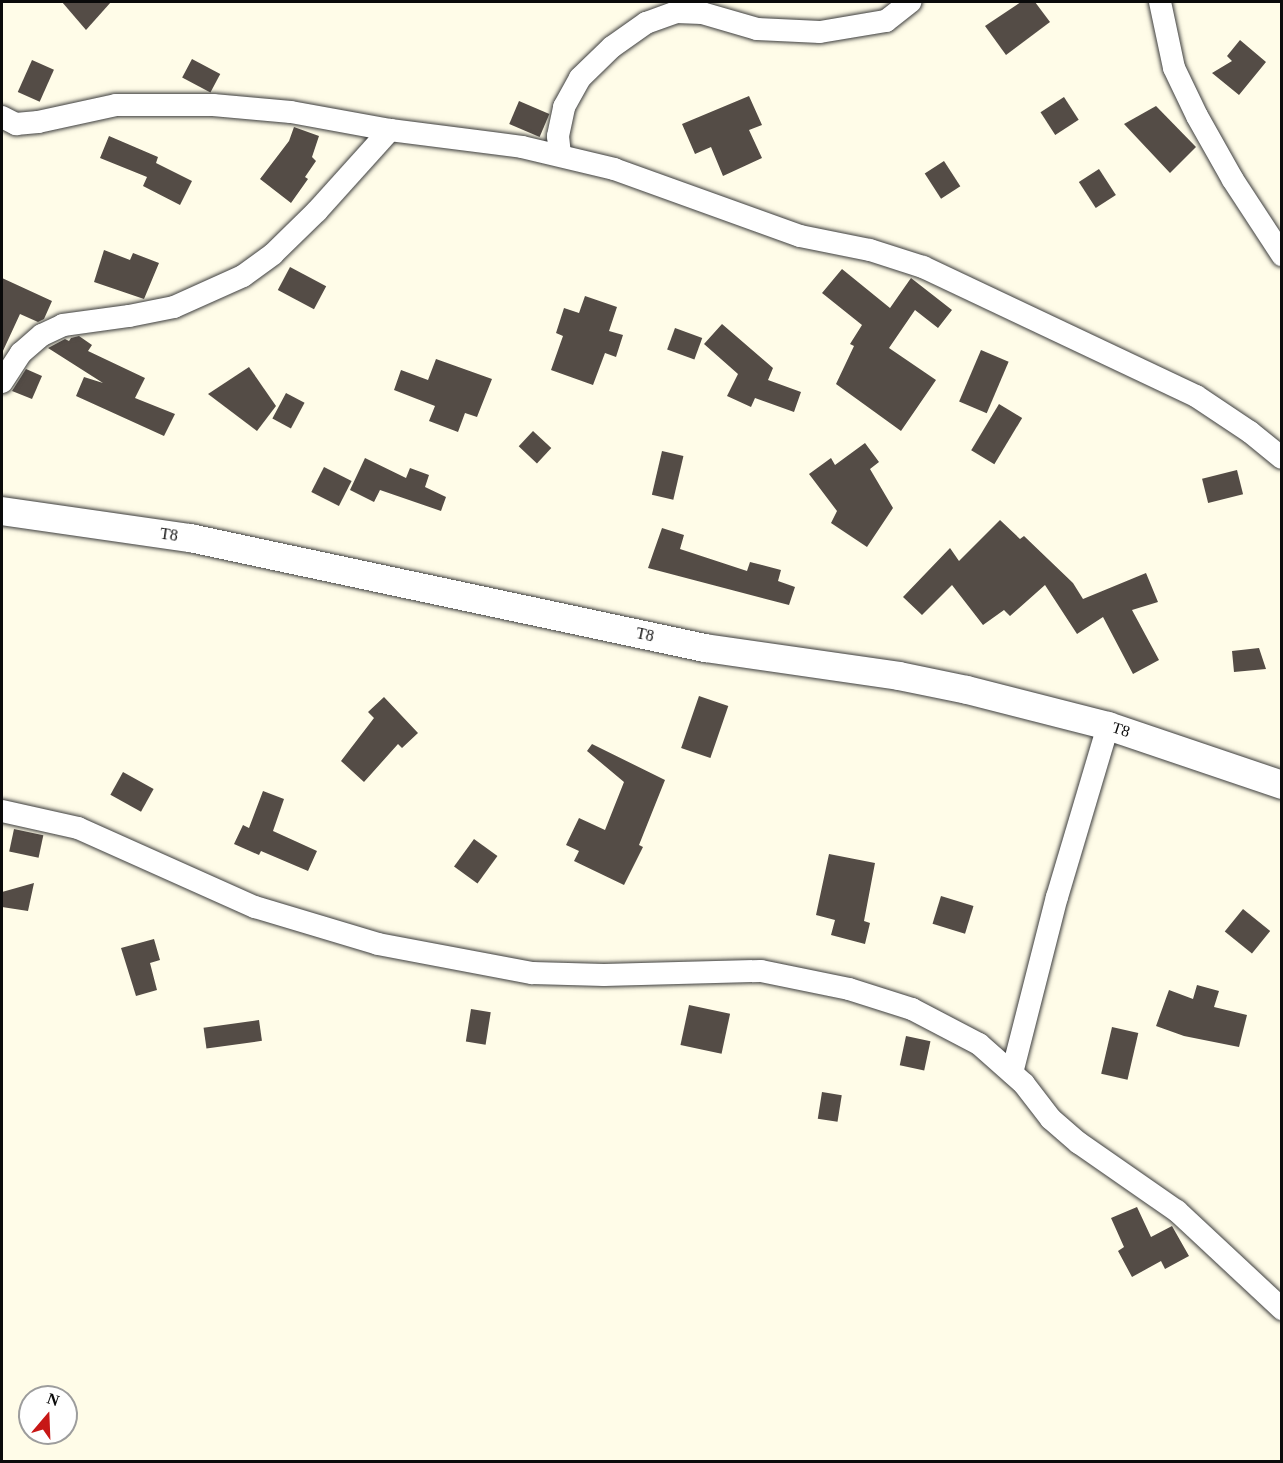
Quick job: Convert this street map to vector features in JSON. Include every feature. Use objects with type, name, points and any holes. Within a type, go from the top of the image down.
[{"type":"street","points":[[560,155],[558,136],[564,107],[580,78],[612,47],[646,23],[676,12],[702,13],[757,28],[820,32],[886,21],[910,2]]},
{"type":"street","points":[[1161,2],[1178,78],[1233,180],[1281,255]]},
{"type":"street","points":[[2,117],[16,124],[38,122],[116,105],[173,103],[291,112],[390,130],[488,141],[560,155],[614,169],[800,236],[870,250],[923,267],[1196,396],[1250,432],[1281,458]]},
{"type":"street","points":[[2,382],[21,353],[42,334],[63,325],[174,307],[243,276],[273,254],[317,211],[390,130]]},
{"type":"street","name":"T8","points":[[2,511],[190,538],[258,551],[705,648],[899,676],[1055,710],[1281,785]]},
{"type":"street","points":[[1012,1073],[1057,897],[1108,726]]},
{"type":"street","points":[[2,811],[78,828],[138,853],[216,891],[297,922],[431,955],[532,973],[604,975],[761,971],[849,989],[903,1006],[944,1024],[980,1044],[1012,1073],[1051,1119],[1079,1143],[1177,1210],[1281,1309]]},
{"type":"building","points":[[62,2],[111,2],[86,30]]},
{"type":"building","points":[[1021,2],[1035,2],[1050,22],[1006,55],[985,26]]},
{"type":"building","points":[[1240,40],[1266,62],[1239,95],[1212,73],[1232,61],[1227,56]]},
{"type":"building","points":[[192,59],[220,74],[210,93],[182,78]]},
{"type":"building","points":[[32,60],[54,70],[40,102],[18,92]]},
{"type":"building","points":[[749,96],[762,125],[749,130],[762,158],[723,176],[711,147],[695,154],[682,124]]},
{"type":"building","points":[[1064,97],[1079,120],[1055,135],[1041,112]]},
{"type":"building","points":[[519,101],[549,114],[540,137],[509,124]]},
{"type":"building","points":[[1156,106],[1196,147],[1170,173],[1124,124]]},
{"type":"building","points":[[294,127],[319,136],[312,157],[316,161],[305,177],[308,179],[291,203],[260,179],[289,141]]},
{"type":"building","points":[[109,136],[158,157],[156,163],[192,181],[180,205],[143,186],[147,177],[100,158]]},
{"type":"building","points":[[944,161],[960,186],[941,199],[925,174]]},
{"type":"building","points":[[1099,169],[1116,195],[1096,208],[1079,182]]},
{"type":"building","points":[[104,250],[130,260],[133,253],[159,263],[144,299],[94,282]]},
{"type":"building","points":[[290,267],[326,286],[314,309],[278,290]]},
{"type":"building","points":[[842,269],[890,308],[911,278],[952,310],[938,328],[915,310],[889,348],[936,380],[901,431],[836,384],[854,346],[850,344],[862,325],[822,293]]},
{"type":"building","points":[[2,278],[52,301],[44,319],[38,322],[20,314],[2,353]]},
{"type":"building","points":[[585,296],[617,307],[609,331],[623,335],[616,357],[605,353],[593,385],[551,370],[563,336],[556,333],[564,308],[579,313]]},
{"type":"building","points":[[722,324],[773,368],[768,380],[801,392],[794,412],[755,398],[751,407],[727,396],[738,374],[704,344]]},
{"type":"building","points":[[675,328],[702,338],[694,360],[667,350]]},
{"type":"building","points":[[79,336],[92,345],[88,351],[145,378],[135,398],[175,414],[164,436],[76,396],[84,377],[103,383],[48,348],[65,339],[69,341]]},
{"type":"building","points":[[981,350],[1009,362],[987,413],[959,402]]},
{"type":"building","points":[[436,359],[492,379],[477,417],[465,413],[458,432],[429,421],[435,406],[394,390],[401,370],[428,380]]},
{"type":"building","points":[[249,367],[276,406],[257,431],[208,394]]},
{"type":"building","points":[[26,369],[42,376],[32,399],[12,391]]},
{"type":"building","points":[[286,393],[305,403],[291,428],[272,419]]},
{"type":"building","points":[[999,404],[1022,418],[994,464],[971,450]]},
{"type":"building","points":[[533,431],[551,448],[537,463],[519,446]]},
{"type":"building","points":[[865,443],[879,462],[870,469],[893,508],[867,547],[831,523],[837,511],[809,474],[831,458],[835,465]]},
{"type":"building","points":[[662,451],[683,456],[673,500],[652,495]]},
{"type":"building","points":[[365,458],[406,478],[410,468],[429,475],[425,487],[446,497],[441,511],[380,490],[374,502],[350,490]]},
{"type":"building","points":[[324,467],[352,481],[339,506],[311,492]]},
{"type":"building","points":[[1237,470],[1243,494],[1208,503],[1202,479]]},
{"type":"building","points":[[1000,520],[1020,539],[1024,536],[1073,583],[1083,599],[1146,573],[1158,602],[1132,610],[1159,660],[1133,674],[1103,617],[1077,634],[1045,585],[1010,616],[1004,610],[983,625],[952,585],[922,615],[903,597],[950,548],[959,561]]},
{"type":"building","points":[[662,528],[684,535],[680,549],[747,571],[750,562],[781,570],[778,581],[795,587],[789,605],[648,568]]},
{"type":"building","points":[[1259,648],[1266,669],[1234,672],[1232,651]]},
{"type":"building","points":[[699,696],[728,706],[710,758],[681,748]]},
{"type":"building","points":[[384,697],[418,733],[402,748],[398,744],[364,782],[341,761],[374,718],[368,712]]},
{"type":"building","points":[[592,744],[665,780],[639,845],[643,847],[624,885],[574,861],[579,851],[566,845],[579,818],[605,830],[624,782],[587,751]]},
{"type":"building","points":[[123,772],[154,789],[141,812],[110,795]]},
{"type":"building","points":[[263,791],[284,799],[273,831],[317,851],[308,871],[261,851],[259,855],[234,844],[243,825],[249,828]]},
{"type":"building","points":[[14,829],[43,835],[39,858],[9,851]]},
{"type":"building","points":[[474,839],[497,856],[477,884],[454,867]]},
{"type":"building","points":[[829,854],[875,863],[864,921],[870,923],[865,944],[831,935],[835,920],[816,915]]},
{"type":"building","points":[[34,883],[28,911],[2,907],[2,892]]},
{"type":"building","points":[[941,896],[974,906],[965,934],[933,924]]},
{"type":"building","points":[[1243,909],[1270,931],[1252,954],[1225,932]]},
{"type":"building","points":[[154,939],[160,960],[150,963],[157,990],[136,996],[121,948]]},
{"type":"building","points":[[1197,985],[1219,991],[1214,1007],[1247,1015],[1239,1047],[1184,1036],[1156,1026],[1169,990],[1193,999]]},
{"type":"building","points":[[689,1005],[730,1014],[722,1054],[680,1045]]},
{"type":"building","points":[[471,1009],[491,1012],[486,1045],[466,1042]]},
{"type":"building","points":[[259,1020],[262,1041],[206,1049],[204,1028]]},
{"type":"building","points":[[1112,1027],[1138,1033],[1128,1080],[1101,1074]]},
{"type":"building","points":[[906,1036],[930,1041],[924,1071],[900,1065]]},
{"type":"building","points":[[822,1092],[842,1095],[838,1122],[818,1119]]},
{"type":"building","points":[[1137,1207],[1151,1237],[1172,1226],[1189,1256],[1165,1269],[1161,1261],[1132,1277],[1118,1251],[1124,1247],[1111,1218]]}]
